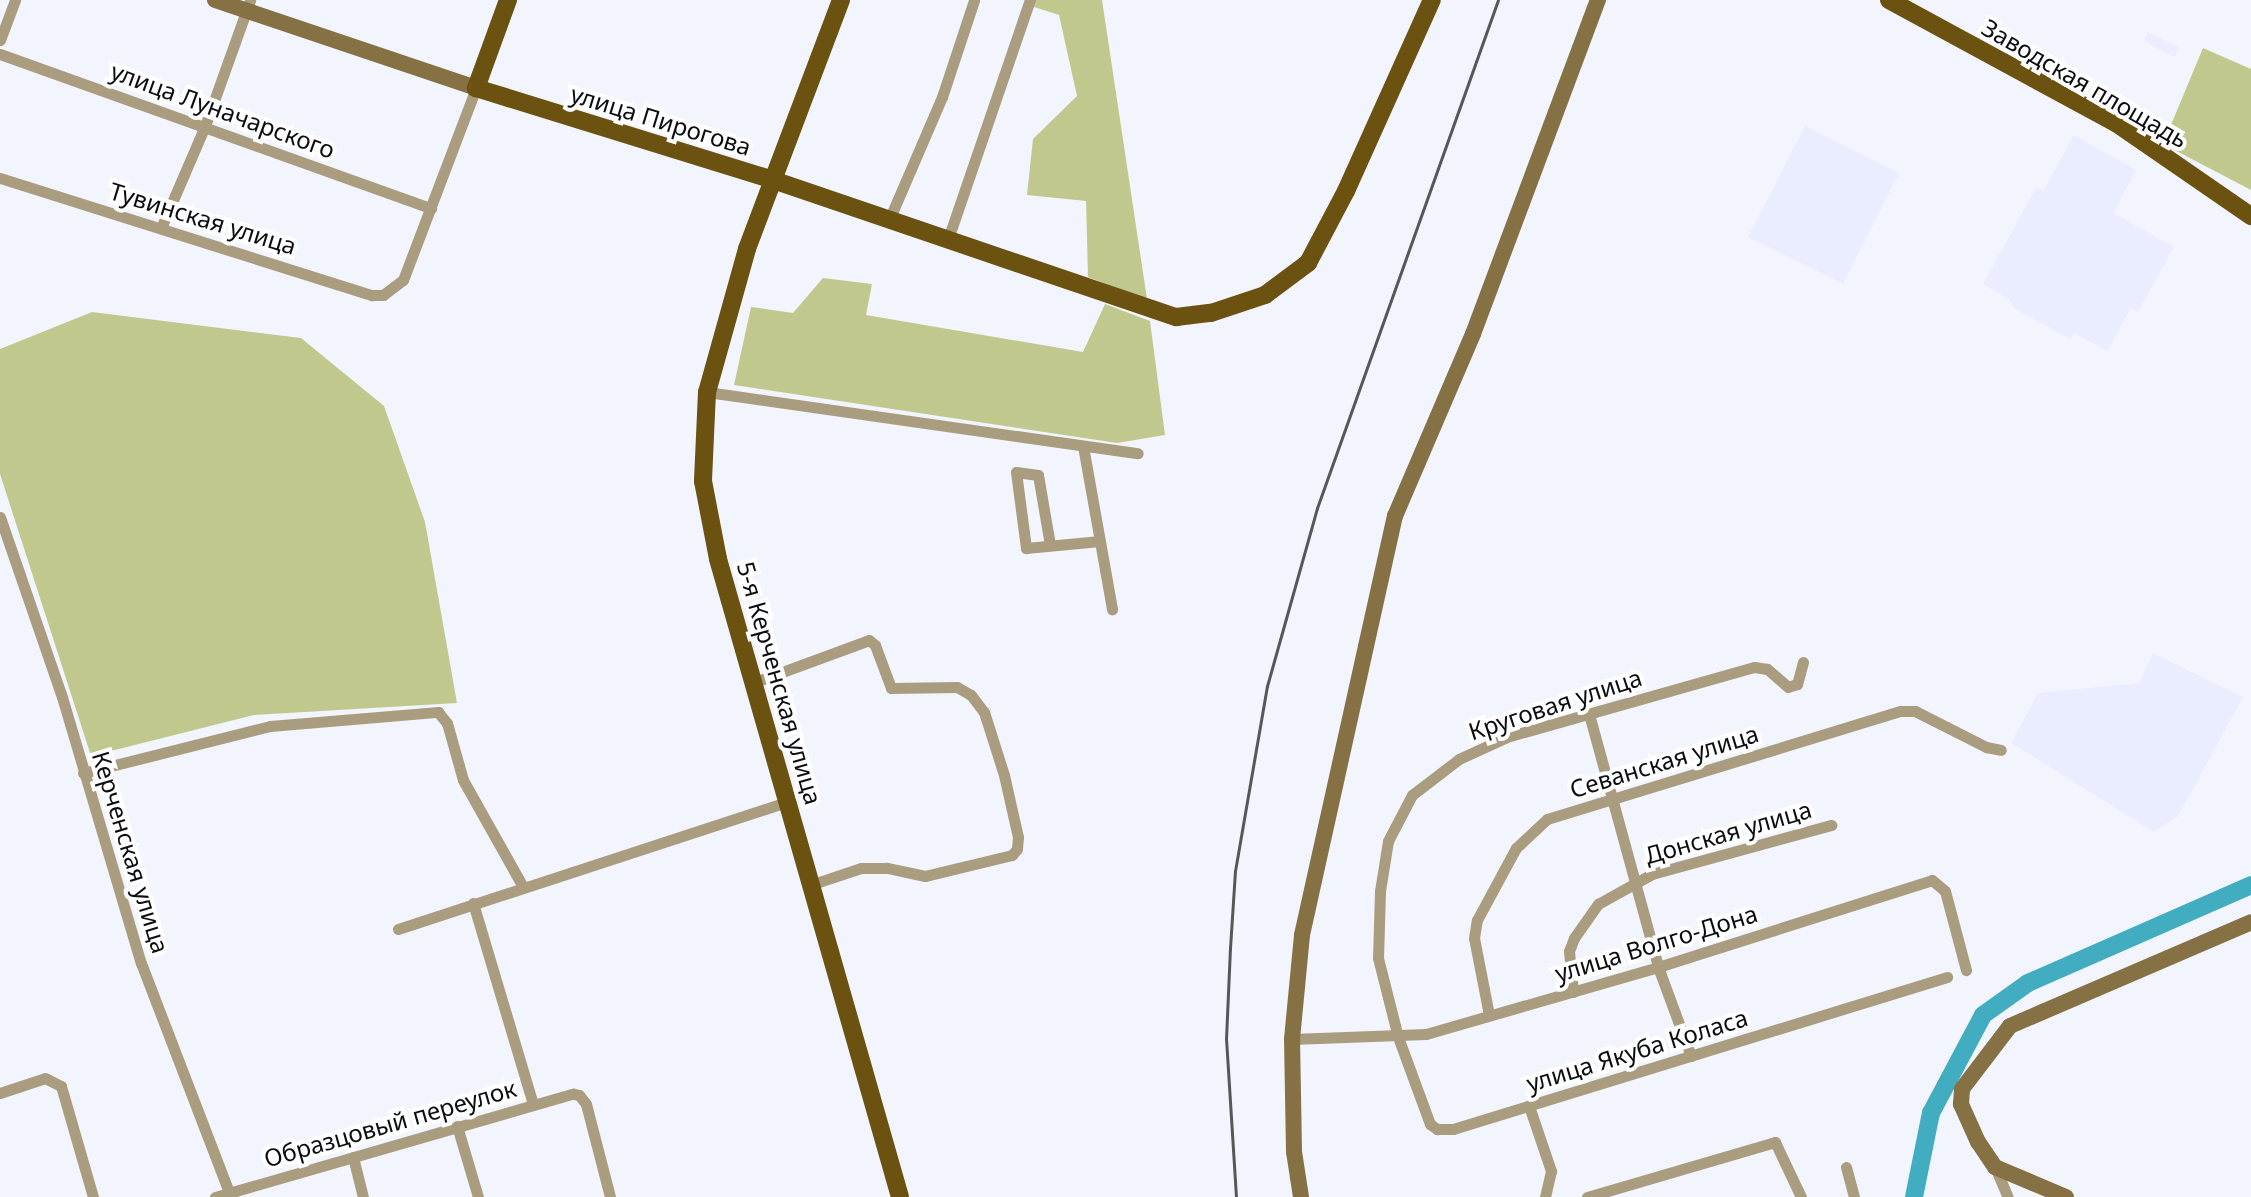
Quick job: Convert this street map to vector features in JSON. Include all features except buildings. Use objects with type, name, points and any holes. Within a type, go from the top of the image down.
[{"type":"main road","points":[[476,88],[508,0]]},
{"type":"main road","name":"5-я Керченская улица","points":[[841,0],[747,249],[707,392],[703,470],[709,519],[900,1197]]},
{"type":"main road","name":"улица Пирогова","points":[[476,88],[773,180],[1155,312],[1193,317],[1265,295],[1308,263],[1346,191],[1432,0]]},
{"type":"main road","name":"Заводская площадь","points":[[1889,0],[2116,123],[2251,216]]},
{"type":"street","points":[[0,40],[15,0]]},
{"type":"street","name":"улица Пирогова","points":[[215,0],[248,5],[476,88]]},
{"type":"street","points":[[889,220],[942,97],[974,0]]},
{"type":"street","points":[[948,239],[1030,0]]},
{"type":"street","points":[[1301,1197],[1294,1152],[1292,1039],[1302,935],[1395,516],[1473,334],[1598,0]]},
{"type":"street","points":[[161,228],[205,126],[248,5]]},
{"type":"street","name":"улица Луначарского","points":[[0,54],[431,208]]},
{"type":"street","points":[[431,208],[476,88]]},
{"type":"street","name":"Тувинская улица","points":[[0,178],[372,295],[392,291],[403,280],[431,208]]},
{"type":"street","points":[[707,392],[1138,453]]},
{"type":"street","points":[[1083,446],[1112,609]]},
{"type":"street","points":[[1050,545],[1038,475],[1016,472],[1026,548],[1100,541]]},
{"type":"street","name":"Керченская улица","points":[[0,517],[62,697],[141,963],[230,1195]]},
{"type":"street","points":[[755,682],[869,640],[875,645],[891,688],[957,687],[971,695],[984,712],[1004,775],[1018,837],[1017,849],[1012,855],[925,876],[886,868],[861,868],[813,884]]},
{"type":"street","name":"Круговая улица","points":[[1398,1037],[1378,958],[1380,891],[1388,841],[1412,795],[1459,759],[1483,747],[1754,667],[1767,669],[1788,687],[1797,684],[1803,662]]},
{"type":"street","name":"Севанская улица","points":[[1489,1015],[1474,932],[1516,848],[1547,819],[1901,711],[1915,711],[1986,747],[2001,750]]},
{"type":"street","points":[[83,773],[270,726],[438,712],[447,723],[463,780],[523,887]]},
{"type":"street","points":[[1589,714],[1615,800],[1658,967],[1691,1056]]},
{"type":"street","points":[[398,929],[789,801]]},
{"type":"street","name":"Донская улица","points":[[1573,992],[1567,964],[1574,938],[1598,904],[1652,874],[1831,825]]},
{"type":"street","name":"улица Волго-Дона","points":[[1292,1039],[1426,1034],[1658,967],[1932,880],[1945,891],[1966,970]]},
{"type":"street","points":[[473,903],[533,1104]]},
{"type":"street","points":[[2008,1197],[1995,1167],[1978,1142],[1960,1097],[2002,1032],[2091,990],[2251,922]]},
{"type":"street","name":"улица Якуба Коласа","points":[[1398,1037],[1430,1124],[1437,1129],[1453,1129],[1947,977]]},
{"type":"street","points":[[0,1093],[45,1078],[56,1082],[65,1091],[93,1197]]},
{"type":"street","name":"Образцовый переулок","points":[[215,1197],[533,1104],[579,1095],[586,1104],[610,1197]]},
{"type":"street","points":[[1529,1106],[1551,1171],[1545,1197]]},
{"type":"street","points":[[457,1126],[478,1197]]},
{"type":"street","points":[[1587,1197],[1775,1142],[1782,1149],[1801,1197]]},
{"type":"street","points":[[353,1157],[363,1197]]},
{"type":"street","points":[[1846,1167],[1854,1197]]},
{"type":"street","points":[[1995,1167],[2066,1197]]},
{"type":"shaded area","points":[[2148,32],[2179,48],[2174,57],[2144,41]]},
{"type":"shaded area","points":[[1805,126],[1899,173],[1843,284],[1748,237]]},
{"type":"shaded area","points":[[2074,135],[2136,170],[2113,213],[2174,247],[2138,312],[2131,308],[2107,351],[2074,333],[2070,339],[2014,308],[2009,299],[1983,284],[2036,188],[2043,191]]},
{"type":"shaded area","points":[[2153,653],[2243,697],[2178,816],[2154,832],[2011,743],[2038,693],[2139,683]]},
{"type":"green space","points":[[1033,0],[1102,0],[1147,299],[1088,277],[1086,201],[1027,195],[1033,139],[1077,96],[1059,15],[1031,6]]},
{"type":"green space","points":[[2203,48],[2251,69],[2251,190],[2163,144]]},
{"type":"green space","points":[[823,278],[872,284],[866,315],[1083,352],[1105,304],[1150,321],[1165,435],[1117,443],[734,385],[751,307],[793,313]]},
{"type":"green space","points":[[92,312],[301,338],[384,406],[425,522],[457,703],[254,715],[91,756],[0,474],[0,349]]},
{"type":"waterway","points":[[1914,1197],[1931,1113],[1983,1015],[2028,983],[2251,885]]},
{"type":"railway","points":[[1236,1197],[1226,1039],[1230,948],[1235,871],[1267,686],[1317,508],[1498,0]]}]
